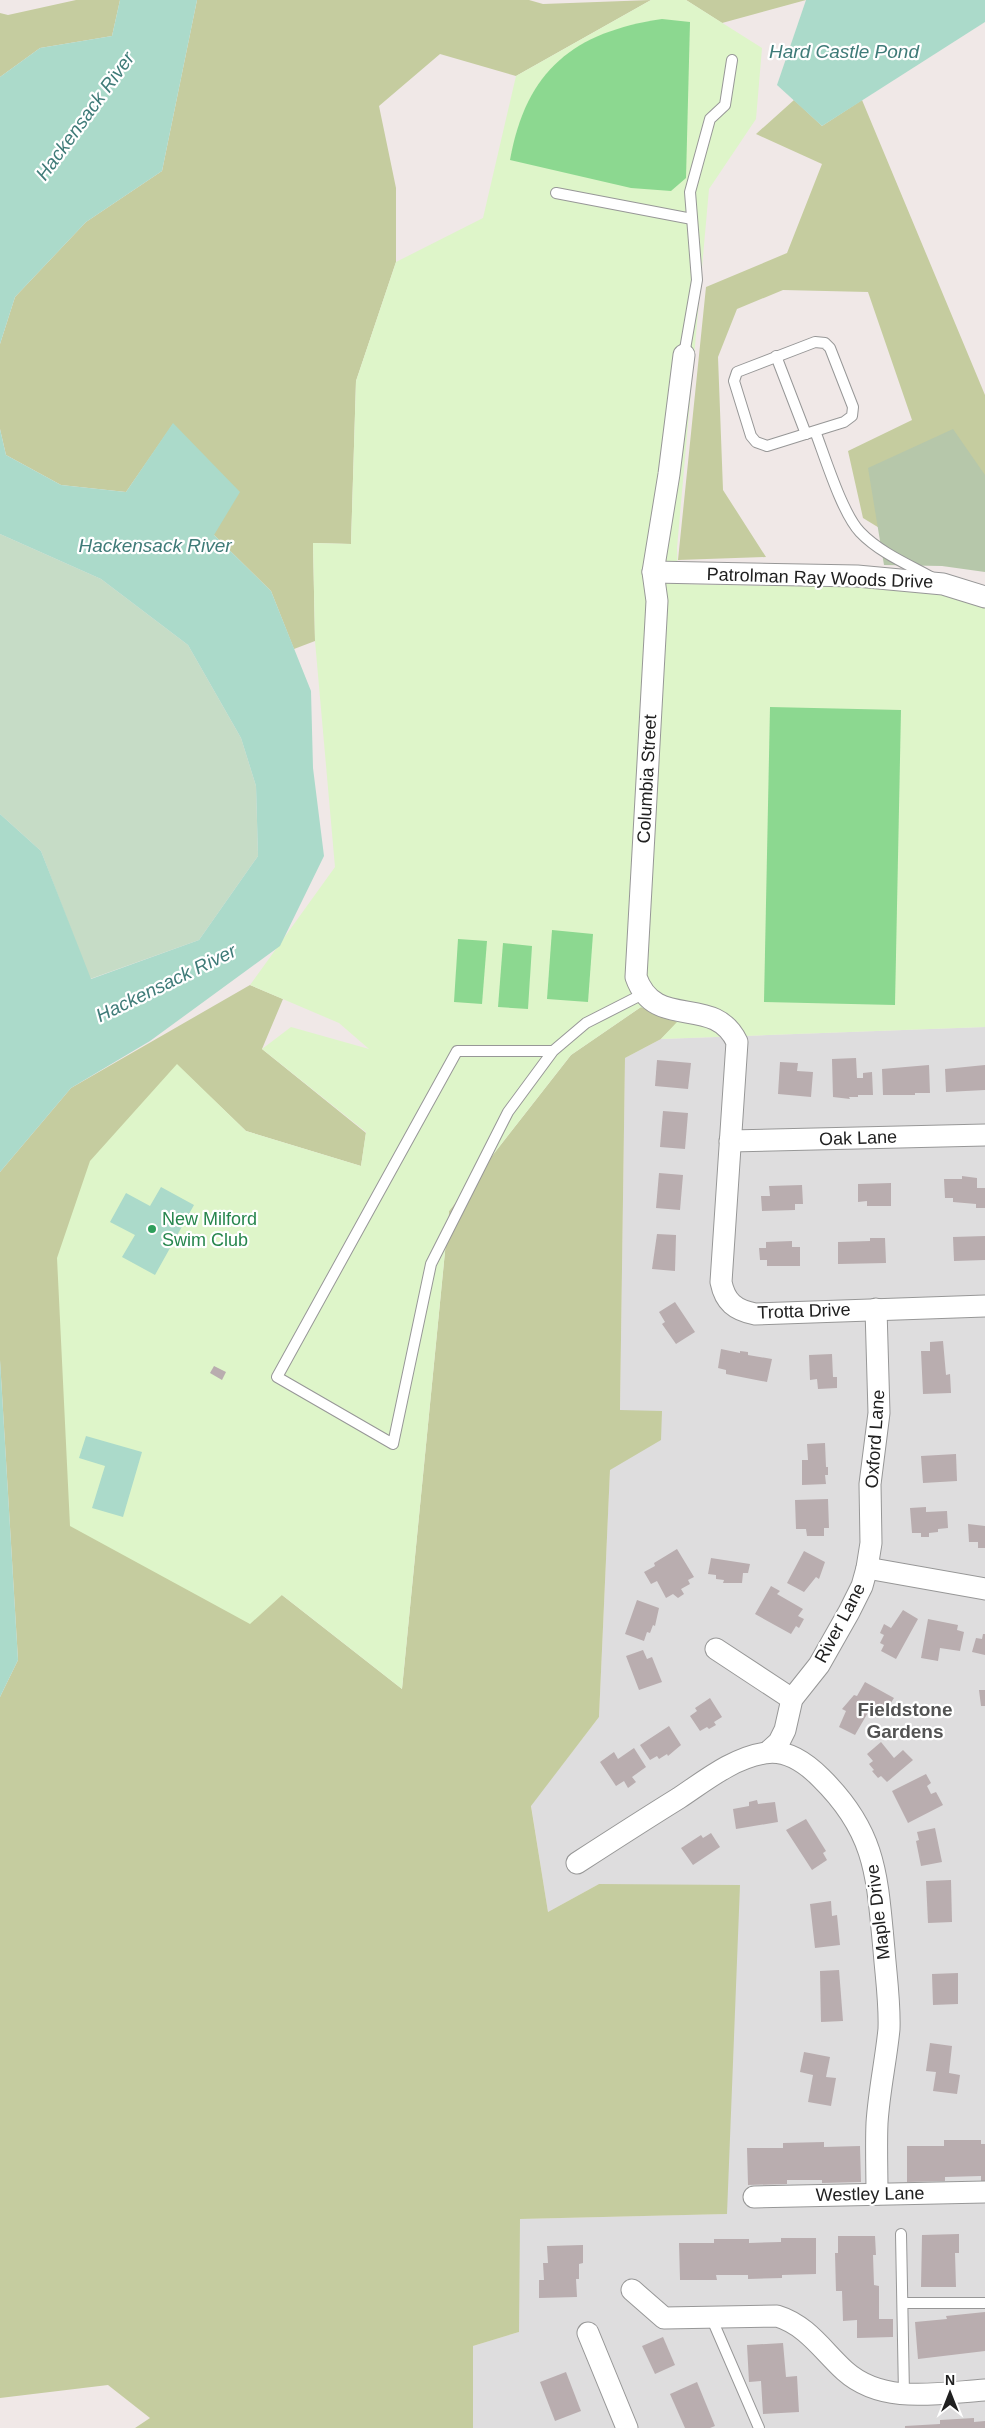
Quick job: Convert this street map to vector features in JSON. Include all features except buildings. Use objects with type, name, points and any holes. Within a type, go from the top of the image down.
[{"type":"street","name":"Columbia Street","points":[[644,994],[636,977],[636,964],[656,601],[653,572],[669,474],[684,355]]},
{"type":"street","name":"Patrolman Ray Woods Drive","points":[[653,572],[857,576],[943,584],[985,596]]},
{"type":"street","points":[[644,994],[659,1006],[719,1020],[733,1034],[737,1050],[730,1141]]},
{"type":"street","name":"Oak Lane","points":[[730,1141],[985,1135]]},
{"type":"street","name":"Trotta Drive","points":[[730,1141],[721,1282],[723,1294],[731,1305],[742,1312],[755,1314],[985,1306]]},
{"type":"street","name":"Oxford Lane","points":[[867,1568],[871,1543],[870,1484],[879,1420],[876,1309]]},
{"type":"street","name":"River Lane","points":[[792,1699],[819,1665],[862,1586],[867,1568],[985,1589]]},
{"type":"street","points":[[716,1649],[792,1699],[785,1730],[778,1742],[768,1752]]},
{"type":"street","name":"Maple Drive","points":[[577,1862],[741,1759],[768,1752],[792,1756],[812,1768],[830,1786],[846,1806],[861,1830],[877,1875],[889,2008],[885,2067],[877,2122],[877,2194]]},
{"type":"street","name":"Westley Lane","points":[[754,2197],[985,2192]]},
{"type":"street","points":[[632,2290],[664,2318],[777,2316],[791,2320],[804,2329],[846,2372],[880,2390],[904,2394],[985,2390]]},
{"type":"street","points":[[588,2333],[628,2428]]},
{"type":"lane","points":[[684,355],[697,280],[690,192],[710,119],[725,105],[732,60]]},
{"type":"lane","points":[[556,193],[692,219]]},
{"type":"lane","points":[[815,342],[824,343],[830,348],[853,407],[852,416],[844,422],[810,432],[767,446],[756,442],[751,436],[734,381],[737,372],[815,342]]},
{"type":"lane","points":[[776,356],[846,510],[859,532],[885,551],[943,584]]},
{"type":"lane","points":[[553,1051],[457,1051],[277,1377],[392,1444],[431,1264],[508,1112],[553,1051],[586,1023],[644,994]]},
{"type":"lane","points":[[901,2234],[904,2394]]},
{"type":"lane","points":[[902,2303],[985,2303]]},
{"type":"lane","points":[[711,2317],[758,2428]]},
{"type":"shaded area","points":[[76,0],[120,0],[112,36],[40,48],[0,77],[0,13],[8,15]]},
{"type":"shaded area","points":[[197,0],[529,0],[543,4],[651,0],[516,76],[440,54],[379,106],[396,188],[396,262],[356,381],[351,544],[313,543],[315,641],[294,649],[271,591],[214,535],[173,424],[126,492],[61,485],[6,455],[0,429],[0,344],[15,297],[86,222],[162,171]]},
{"type":"shaded area","points":[[651,0],[686,0],[762,48],[756,119],[709,189],[677,548],[678,584],[940,589],[985,602],[985,1027],[661,1039],[677,1022],[641,1007],[571,1055],[449,1211],[402,1689],[282,1595],[250,1624],[70,1526],[57,1258],[90,1161],[177,1064],[246,1131],[361,1166],[366,1132],[262,1049],[291,1027],[369,1049],[339,1023],[250,985],[335,867],[315,641],[313,543],[351,544],[356,381],[396,262],[483,218],[516,76]]},
{"type":"shaded area","points":[[686,0],[806,0],[722,23]]},
{"type":"shaded area","points":[[794,100],[822,126],[862,100],[985,395],[985,552],[912,548],[863,518],[848,451],[912,420],[868,292],[783,290],[737,309],[718,357],[723,490],[766,557],[678,560],[706,287],[787,253],[822,164],[756,134]]},
{"type":"shaded area","points":[[953,429],[985,475],[985,572],[942,566],[884,565],[868,468]]},
{"type":"shaded area","points":[[0,534],[101,579],[188,645],[241,738],[256,786],[258,856],[199,940],[90,979],[41,851],[0,814]]},
{"type":"shaded area","points":[[250,985],[283,999],[262,1049],[366,1133],[361,1166],[246,1131],[177,1065],[282,1595],[402,1689],[449,1211],[571,1055],[641,1007],[678,1022],[661,1039],[625,1058],[620,1410],[662,1411],[661,1440],[610,1470],[599,1717],[531,1806],[548,1912],[599,1884],[740,1885],[727,2214],[520,2219],[519,2332],[473,2346],[473,2428],[135,2428],[150,2418],[108,2385],[0,2398],[0,1697],[18,1660],[0,1360],[0,1172],[71,1088]]},
{"type":"shaded area","points":[[985,1027],[985,2428],[473,2428],[473,2346],[519,2332],[519,2219],[726,2214],[599,1884],[548,1912],[531,1805],[599,1717],[610,1470],[620,1411],[625,1058],[661,1039]]},
{"type":"green space","points":[[662,19],[690,22],[686,178],[671,191],[631,188],[510,160],[518,129],[528,102],[542,79],[559,61],[579,46],[603,34],[631,25]]},
{"type":"green space","points":[[770,707],[901,710],[895,1005],[764,1002]]},
{"type":"green space","points":[[552,930],[593,934],[588,1002],[547,999]]},
{"type":"green space","points":[[458,939],[487,941],[482,1004],[454,1002]]},
{"type":"green space","points":[[503,943],[532,946],[528,1009],[498,1007]]},
{"type":"water","name":"Hackensack River","points":[[120,0],[197,0],[162,171],[86,222],[15,297],[0,344],[0,77],[40,48],[112,36]]},
{"type":"water","name":"Hard Castle Pond","points":[[806,0],[985,0],[985,22],[822,126],[777,85]]},
{"type":"water","name":"Hackensack River","points":[[173,423],[240,492],[214,535],[271,591],[311,691],[313,768],[324,856],[280,946],[150,1041],[71,1088],[0,1172],[0,814],[41,851],[91,979],[199,940],[258,856],[256,786],[241,738],[188,645],[101,579],[0,534],[0,429],[6,455],[61,485],[126,492]]},
{"type":"water","name":"New Milford Swim Club","points":[[161,1187],[194,1205],[155,1275],[122,1257],[135,1235],[110,1222],[126,1193],[150,1206]]},
{"type":"water","points":[[0,1360],[18,1660],[0,1697]]},
{"type":"water","points":[[86,1436],[142,1452],[123,1517],[92,1508],[105,1466],[79,1458]]},
{"type":"place","name":"New Milford Swim Club","points":[[152,1229]]},
{"type":"district","name":"Fieldstone Gardens","points":[[905,1720]]}]
